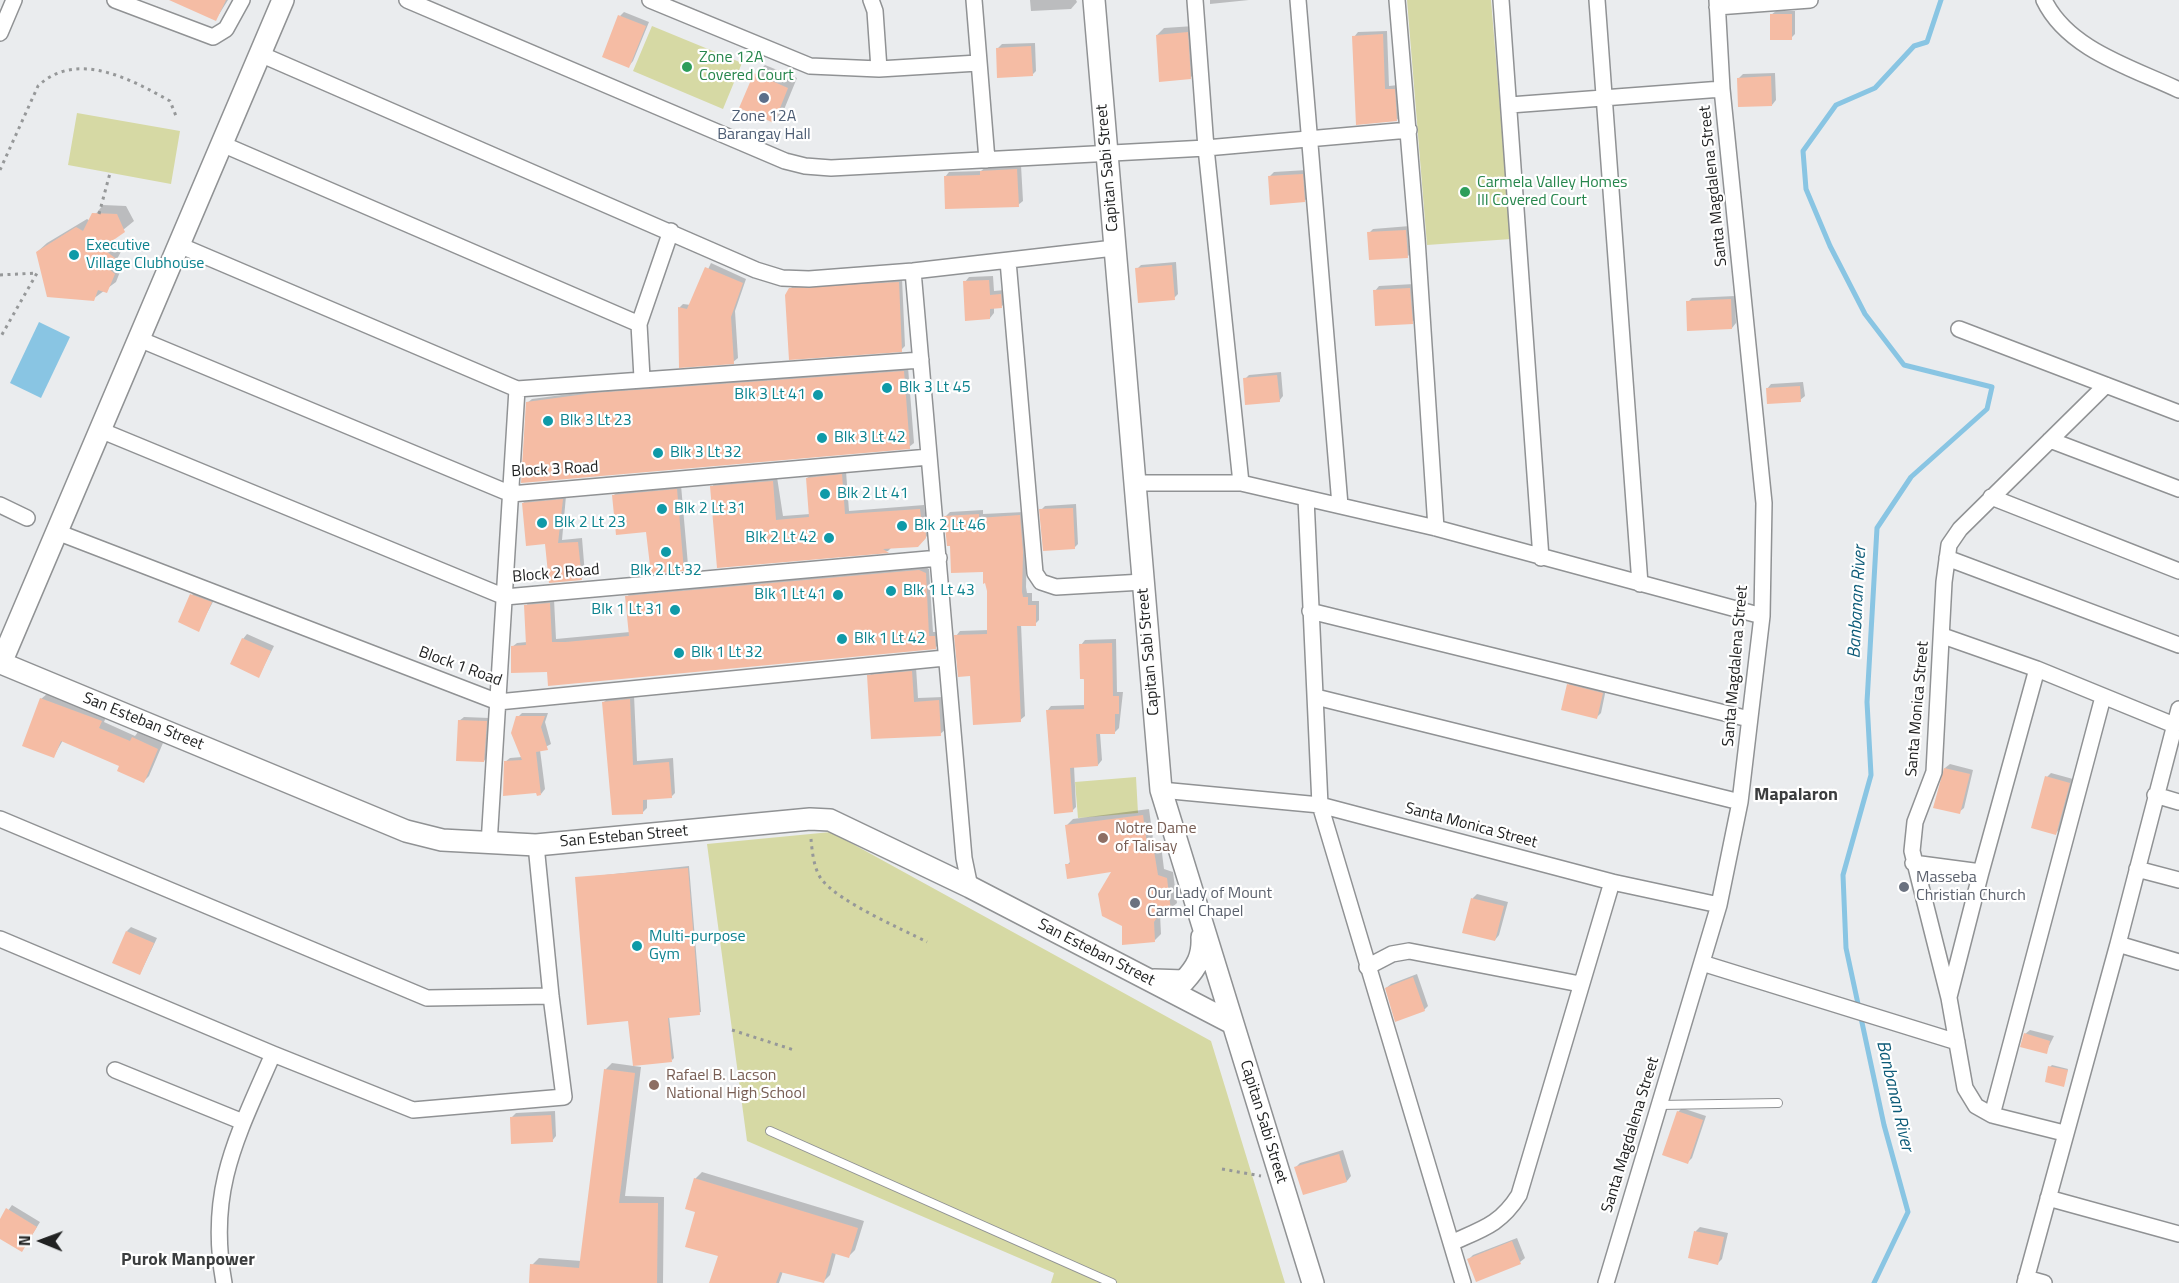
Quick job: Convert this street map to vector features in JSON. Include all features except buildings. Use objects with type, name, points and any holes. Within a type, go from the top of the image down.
[{"type":"street","points":[[0,33],[14,0]]},
{"type":"street","points":[[115,0],[213,37],[226,29],[242,0]]},
{"type":"street","points":[[0,664],[283,0]]},
{"type":"street","points":[[407,0],[785,161],[805,166],[831,168],[1107,154],[1206,148],[1409,130]]},
{"type":"street","points":[[651,0],[810,66],[879,69],[978,63]]},
{"type":"street","points":[[871,0],[875,11],[879,69]]},
{"type":"street","points":[[974,0],[987,160]]},
{"type":"street","name":"Capitan Sabi Street","points":[[1094,0],[1161,790],[1313,1283]]},
{"type":"street","points":[[1195,0],[1206,148],[1241,483]]},
{"type":"street","points":[[1298,0],[1340,505]]},
{"type":"street","points":[[1397,0],[1409,130],[1436,528]]},
{"type":"street","points":[[1501,0],[1541,558]]},
{"type":"street","points":[[1597,0],[1606,97],[1640,584]]},
{"type":"street","points":[[1717,4],[1810,0]]},
{"type":"street","points":[[2044,0],[2054,18],[2077,40],[2179,90]]},
{"type":"street","name":"Santa Magdalena Street","points":[[1605,1283],[1719,905],[1740,802],[1762,616],[1764,503],[1722,89],[1717,4]]},
{"type":"street","points":[[260,54],[671,231],[756,270],[782,278],[913,271],[1114,248]]},
{"type":"street","points":[[1510,105],[1722,89]]},
{"type":"street","points":[[222,144],[639,324]]},
{"type":"street","points":[[642,378],[639,324],[671,231]]},
{"type":"street","points":[[179,245],[517,389],[642,378],[921,360]]},
{"type":"street","points":[[1008,261],[1035,573],[1041,582],[1048,586],[1143,582]]},
{"type":"street","points":[[913,271],[939,558],[945,658],[964,858],[970,887]]},
{"type":"street","points":[[1959,329],[2179,413]]},
{"type":"street","name":"Block 3 Road","points":[[139,339],[511,494],[929,457]]},
{"type":"street","name":"Santa Monica Street","points":[[1992,1115],[1976,1106],[1965,1088],[1949,998],[1913,863],[1915,822],[1934,772],[1949,544],[1991,497],[2106,385]]},
{"type":"street","points":[[489,844],[517,389]]},
{"type":"street","name":"Block 2 Road","points":[[100,430],[505,597],[939,558]]},
{"type":"street","points":[[2050,440],[2179,489]]},
{"type":"street","points":[[1134,483],[1241,483],[1436,528],[1762,616]]},
{"type":"street","points":[[1991,497],[2179,571]]},
{"type":"street","points":[[1306,498],[1320,805],[1463,1283]]},
{"type":"street","points":[[0,505],[27,518]]},
{"type":"street","name":"Block 1 Road","points":[[57,532],[498,702],[945,658]]},
{"type":"street","points":[[1947,558],[2179,645]]},
{"type":"street","points":[[1310,611],[1749,718]]},
{"type":"street","points":[[1942,636],[2037,669],[2174,725]]},
{"type":"street","name":"San Esteban Street","points":[[0,664],[406,831],[442,840],[536,845],[810,819],[830,820],[845,825],[970,887],[1232,1023]]},
{"type":"street","points":[[1949,998],[2037,669]]},
{"type":"street","points":[[1316,697],[1740,802]]},
{"type":"street","points":[[2064,1133],[1992,1115],[2103,697]]},
{"type":"street","points":[[2044,1283],[2025,1281],[2118,944],[2179,709]]},
{"type":"street","name":"Santa Monica Street","points":[[1161,790],[1320,805],[1612,882],[1719,905]]},
{"type":"street","points":[[2155,795],[2179,802]]},
{"type":"street","points":[[0,819],[427,998],[550,996]]},
{"type":"street","points":[[0,939],[273,1054],[413,1110],[564,1097],[550,996],[536,845]]},
{"type":"street","points":[[1913,863],[1981,872]]},
{"type":"street","points":[[2137,869],[2179,880]]},
{"type":"street","points":[[1451,1243],[1493,1224],[1507,1214],[1519,1195],[1612,882]]},
{"type":"street","points":[[1143,978],[1163,982],[1184,981],[1197,967],[1203,948],[1201,924]]},
{"type":"street","points":[[2118,944],[2179,962]]},
{"type":"street","points":[[1367,967],[1392,954],[1409,951],[1580,984]]},
{"type":"street","points":[[1702,963],[1957,1042]]},
{"type":"street","points":[[224,1283],[218,1238],[218,1210],[224,1180],[243,1122],[273,1054]]},
{"type":"street","points":[[115,1070],[243,1122]]},
{"type":"street","points":[[2048,1198],[2179,1234]]},
{"type":"lane","points":[[1659,1105],[1778,1103]]},
{"type":"lane","points":[[770,1131],[1112,1283]]},
{"type":"path","points":[[0,170],[38,86],[46,79],[63,72],[86,70],[111,72],[132,80],[170,101],[176,117]]},
{"type":"path","points":[[99,214],[110,173]]},
{"type":"path","points":[[0,275],[37,273],[0,338]]},
{"type":"path","points":[[810,819],[812,853],[821,879],[877,917],[927,942]]},
{"type":"path","points":[[732,1030],[794,1050]]},
{"type":"path","points":[[1222,1169],[1281,1179]]},
{"type":"green space","points":[[1407,0],[1491,0],[1511,239],[1427,245]]},
{"type":"green space","name":"Zone 12A Covered Court","points":[[652,26],[742,63],[723,109],[633,71]]},
{"type":"green space","points":[[77,113],[180,131],[171,184],[68,165]]},
{"type":"green space","points":[[1136,777],[1138,813],[1078,818],[1075,782]]},
{"type":"green space","points":[[831,832],[1211,1041],[1285,1283],[1051,1283],[1054,1273],[747,1141],[707,844]]},
{"type":"water","points":[[39,322],[70,337],[41,398],[10,383]]},
{"type":"waterway","name":"Banbanan River","points":[[1874,1283],[1908,1212],[1884,1125],[1846,948],[1843,875],[1871,775],[1867,702],[1877,528],[1911,477],[1987,409],[1992,387],[1904,365],[1865,314],[1830,246],[1806,189],[1803,151],[1836,105],[1875,88],[1914,46],[1927,42],[1941,0]]},
{"type":"place","name":"Zone 12A Covered Court","points":[[687,67]]},
{"type":"place","name":"Zone 12A Barangay Hall","points":[[764,98]]},
{"type":"place","name":"Carmela Valley Homes III Covered Court","points":[[1465,192]]},
{"type":"place","name":"Executive Village Clubhouse","points":[[74,255]]},
{"type":"place","name":"Blk 3 Lt 45","points":[[887,388]]},
{"type":"place","name":"Blk 3 Lt 41","points":[[818,395]]},
{"type":"place","name":"Blk 3 Lt 23","points":[[548,421]]},
{"type":"place","name":"Blk 3 Lt 42","points":[[822,438]]},
{"type":"place","name":"Blk 3 Lt 32","points":[[658,453]]},
{"type":"place","name":"Blk 2 Lt 41","points":[[825,494]]},
{"type":"place","name":"Blk 2 Lt 31","points":[[662,509]]},
{"type":"place","name":"Blk 2 Lt 23","points":[[542,523]]},
{"type":"place","name":"Blk 2 Lt 46","points":[[902,526]]},
{"type":"place","name":"Blk 2 Lt 42","points":[[829,538]]},
{"type":"place","name":"Blk 2 Lt 32","points":[[666,552]]},
{"type":"place","name":"Blk 1 Lt 43","points":[[891,591]]},
{"type":"place","name":"Blk 1 Lt 41","points":[[838,595]]},
{"type":"place","name":"Blk 1 Lt 31","points":[[675,610]]},
{"type":"place","name":"Blk 1 Lt 42","points":[[842,639]]},
{"type":"place","name":"Blk 1 Lt 32","points":[[679,653]]},
{"type":"place","name":"Notre Dame of Talisay","points":[[1103,838]]},
{"type":"place","name":"Masseba Christian Church","points":[[1904,887]]},
{"type":"place","name":"Our Lady of Mount Carmel Chapel","points":[[1135,903]]},
{"type":"place","name":"Multi-purpose Gym","points":[[637,946]]},
{"type":"place","name":"Rafael B. Lacson National High School","points":[[654,1085]]},
{"type":"district","name":"Mapalaron","points":[[1796,796]]},
{"type":"district","name":"Purok Manpower","points":[[188,1261]]}]
